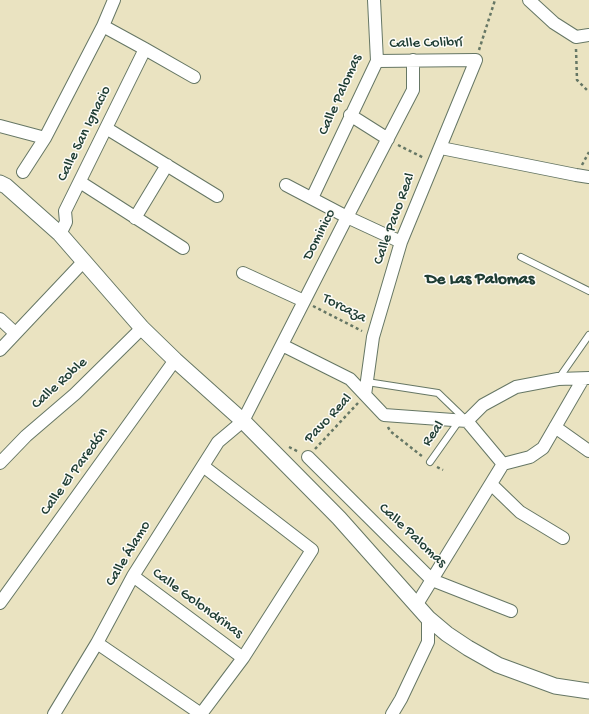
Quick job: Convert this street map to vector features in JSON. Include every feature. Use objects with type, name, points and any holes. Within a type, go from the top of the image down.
[{"type":"street","points":[[23,172],[45,138],[103,26],[114,0]]},
{"type":"street","name":"Calle Palomas","points":[[312,198],[377,61],[374,0]]},
{"type":"street","points":[[529,0],[554,23],[576,37],[589,35]]},
{"type":"street","points":[[103,26],[145,48],[194,77]]},
{"type":"street","name":"Calle San Ignacio","points":[[60,234],[66,222],[65,211],[145,48]]},
{"type":"street","name":"Dominico","points":[[243,421],[347,217],[414,90],[413,60]]},
{"type":"street","name":"Calle Colibrí","points":[[377,61],[476,60]]},
{"type":"street","name":"Calle Pavo Real","points":[[365,395],[373,337],[401,242],[476,60]]},
{"type":"street","points":[[350,116],[388,139]]},
{"type":"street","points":[[0,126],[45,138]]},
{"type":"street","points":[[106,128],[217,196]]},
{"type":"street","points":[[441,148],[589,177]]},
{"type":"street","points":[[136,218],[167,165]]},
{"type":"street","points":[[80,182],[182,248]]},
{"type":"street","points":[[0,183],[6,186],[60,234],[142,328],[243,421],[339,518],[428,618],[447,634],[498,665],[556,686],[589,691]]},
{"type":"street","points":[[286,185],[347,217],[401,242]]},
{"type":"street","points":[[0,350],[84,261]]},
{"type":"street","points":[[243,273],[304,301]]},
{"type":"street","points":[[0,319],[15,333]]},
{"type":"street","name":"Calle Roble","points":[[0,463],[26,436],[76,394],[142,328]]},
{"type":"street","points":[[282,345],[350,379],[384,415],[463,421],[503,464]]},
{"type":"street","name":"Calle El Paredón","points":[[1,598],[175,360]]},
{"type":"street","points":[[463,421],[483,405],[516,387],[558,379],[586,379]]},
{"type":"street","points":[[417,604],[503,464],[530,457],[543,448],[586,379]]},
{"type":"street","name":"Calle Álamo","points":[[57,713],[133,576],[218,442],[243,421]]},
{"type":"street","points":[[555,427],[589,450]]},
{"type":"street","name":"Calle Palomas","points":[[308,457],[432,580],[511,610]]},
{"type":"street","name":"Calle Golondrinas","points":[[97,643],[201,714],[243,658],[312,550],[203,466]]},
{"type":"street","points":[[491,484],[520,512],[563,538]]},
{"type":"street","name":"Calle Golondrinas","points":[[133,576],[243,658]]},
{"type":"street","points":[[392,714],[401,699],[428,642],[428,618]]},
{"type":"lane","points":[[521,257],[589,291]]},
{"type":"lane","points":[[558,379],[589,335]]},
{"type":"lane","points":[[367,382],[438,393],[463,421]]},
{"type":"lane","name":"Real","points":[[430,462],[463,421]]},
{"type":"path","points":[[476,60],[495,0]]},
{"type":"path","points":[[576,37],[577,80],[589,92]]},
{"type":"path","points":[[388,139],[434,163]]},
{"type":"path","name":"Torcaza","points":[[304,301],[373,337]]},
{"type":"path","name":"Pavo Real","points":[[308,457],[365,395]]},
{"type":"path","points":[[384,415],[390,431],[430,462]]},
{"type":"district","name":"De Las Palomas","points":[[480,280]]}]
